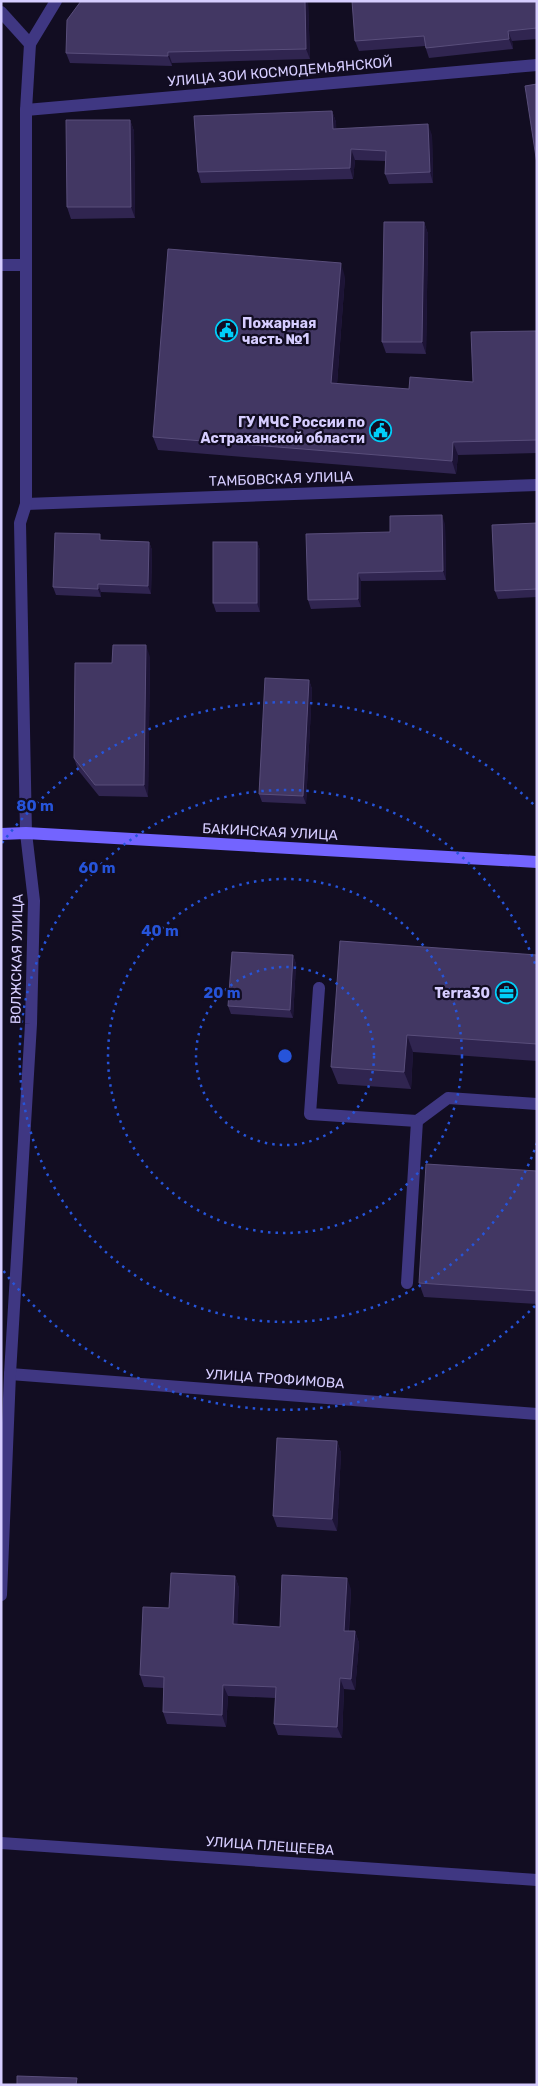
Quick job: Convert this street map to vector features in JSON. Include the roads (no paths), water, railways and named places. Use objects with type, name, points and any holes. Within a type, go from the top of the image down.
[{"type":"main road","name":"БАКИНСКАЯ УЛИЦА","points":[[1,834],[26,833],[537,862]]},
{"type":"street","name":"ВОЛЖСКАЯ УЛИЦА","points":[[1,1595],[10,1374],[31,1024],[34,901],[26,833],[20,523],[26,504],[26,110],[30,44],[56,1]]},
{"type":"street","points":[[1,12],[30,44]]},
{"type":"street","name":"УЛИЦА ЗОИ КОСМОДЕМЬЯНСКОЙ","points":[[26,110],[537,65]]},
{"type":"street","points":[[1,266],[26,265]]},
{"type":"street","name":"ТАМБОВСКАЯ УЛИЦА","points":[[26,504],[537,484]]},
{"type":"street","points":[[319,988],[310,1114],[417,1121],[448,1098],[537,1104]]},
{"type":"street","points":[[406,1283],[417,1121]]},
{"type":"street","name":"УЛИЦА ТРОФИМОВА","points":[[10,1374],[537,1414]]},
{"type":"street","name":"УЛИЦА ПЛЕЩЕЕВА","points":[[1,1843],[537,1880]]},
{"type":"place","name":"Пожарная часть №1","points":[[226,331]]},
{"type":"place","name":"ГУ МЧС России по Астраханской области","points":[[381,430]]},
{"type":"place","name":"Terra30","points":[[506,993]]}]
